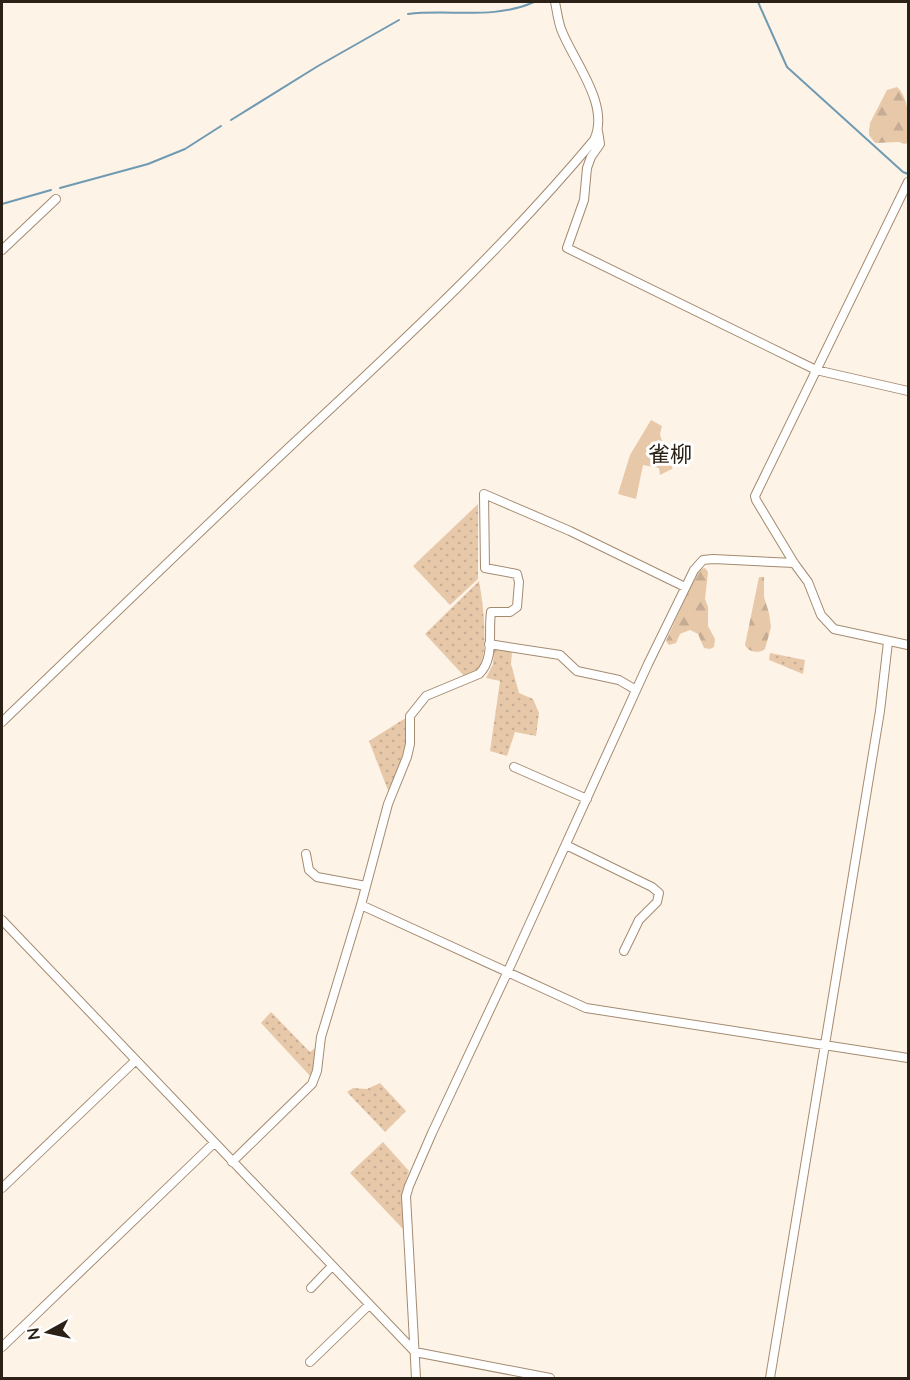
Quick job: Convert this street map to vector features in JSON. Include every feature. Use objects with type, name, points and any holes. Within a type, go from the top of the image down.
[{"type":"street","points":[[555,2],[561,29],[597,109],[600,144],[587,168],[584,200],[567,248],[816,370],[909,391]]},
{"type":"street","points":[[2,722],[185,545],[416,329],[568,172],[594,140],[598,131]]},
{"type":"street","points":[[909,182],[755,496],[772,528],[808,582],[821,615],[834,629],[909,645]]},
{"type":"street","points":[[2,250],[56,199]]},
{"type":"street","points":[[232,1162],[312,1084],[317,1071],[321,1037],[361,905],[388,804],[407,757],[410,744],[410,716],[426,696],[479,674],[489,660],[491,612],[514,611],[517,607],[519,582],[517,574],[485,568],[484,494],[570,531],[685,587]]},
{"type":"street","points":[[416,1378],[406,1196],[423,1153],[636,690],[698,564],[708,559],[794,563]]},
{"type":"street","points":[[770,1378],[880,711],[888,642]]},
{"type":"street","points":[[489,644],[560,655],[577,671],[619,680],[636,690]]},
{"type":"street","points":[[514,767],[587,799]]},
{"type":"street","points":[[566,845],[652,886],[659,893],[660,897],[657,902],[639,920],[624,951]]},
{"type":"street","points":[[306,854],[309,870],[317,877],[366,886]]},
{"type":"street","points":[[361,905],[586,1008],[909,1058]]},
{"type":"street","points":[[2,920],[415,1352],[550,1378]]},
{"type":"street","points":[[2,1188],[136,1060]]},
{"type":"street","points":[[2,1347],[214,1143]]},
{"type":"street","points":[[311,1288],[332,1266]]},
{"type":"street","points":[[310,1362],[369,1305]]},
{"type":"green space","points":[[897,87],[907,105],[908,143],[875,143],[869,135],[870,123],[887,90]]},
{"type":"green space","points":[[651,420],[662,426],[660,434],[673,466],[672,469],[660,475],[659,468],[643,465],[636,499],[618,494],[630,455]]},
{"type":"green space","points":[[478,504],[478,579],[450,605],[413,566]]},
{"type":"green space","points":[[705,568],[708,572],[705,599],[708,607],[708,626],[715,639],[714,647],[704,648],[698,634],[690,630],[680,634],[676,643],[669,645],[666,641],[695,576],[700,569]]},
{"type":"green space","points":[[759,577],[764,577],[764,597],[771,627],[765,649],[757,652],[751,651],[745,645]]},
{"type":"green space","points":[[479,581],[484,650],[479,669],[465,677],[425,634]]},
{"type":"green space","points":[[494,647],[512,651],[511,664],[519,693],[533,699],[539,713],[536,736],[515,732],[507,756],[490,751],[500,681],[486,678],[493,664]]},
{"type":"green space","points":[[770,653],[805,660],[803,674],[769,660]]},
{"type":"green space","points":[[406,719],[407,729],[405,748],[389,793],[369,741]]},
{"type":"green space","points":[[271,1012],[310,1052],[315,1048],[312,1078],[261,1023]]},
{"type":"green space","points":[[380,1083],[406,1111],[385,1132],[347,1092],[353,1088],[367,1089]]},
{"type":"green space","points":[[383,1142],[409,1171],[403,1190],[403,1229],[350,1173]]},
{"type":"waterway","points":[[408,14],[503,11],[534,2]]},
{"type":"waterway","points":[[758,2],[787,67],[903,172],[908,174]]},
{"type":"waterway","points":[[231,120],[318,66],[399,20]]},
{"type":"waterway","points":[[60,188],[148,164],[185,149],[221,126]]},
{"type":"waterway","points":[[2,204],[51,190]]},
{"type":"district","name":"雀柳","points":[[670,454]]}]
